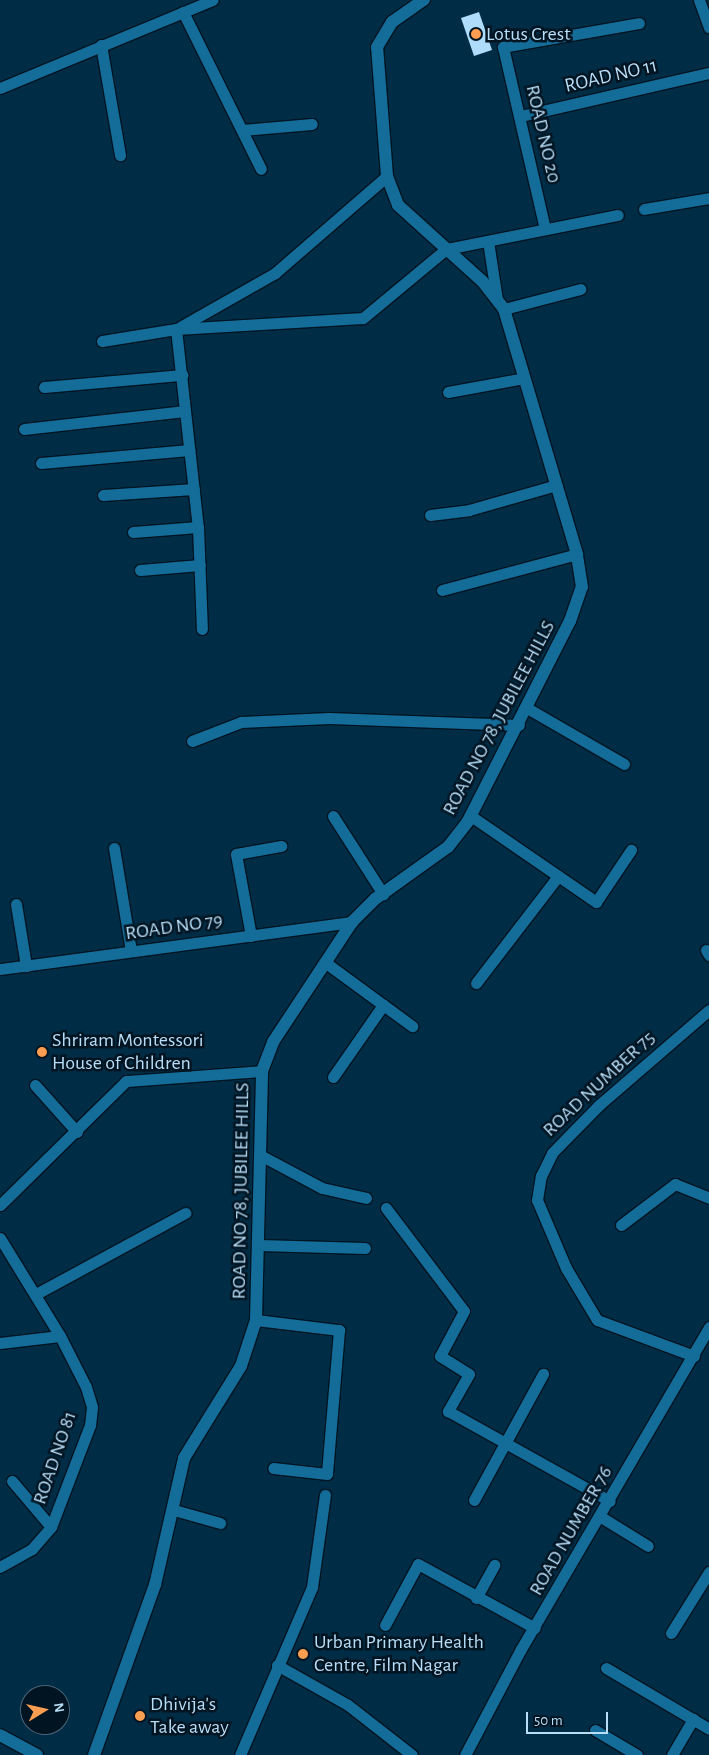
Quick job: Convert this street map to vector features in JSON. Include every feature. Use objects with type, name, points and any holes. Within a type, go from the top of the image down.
[{"type":"main road","name":"ROAD NO 78, JUBILEE HILLS","points":[[94,1755],[155,1584],[174,1510],[184,1458],[241,1366],[256,1320],[262,1071],[273,1042],[352,922],[383,894],[448,848],[471,816],[570,622],[582,587],[577,554],[501,304],[482,281],[398,205],[386,176],[377,47],[392,22],[424,0]]},
{"type":"main road","points":[[0,1735],[37,1755]]},
{"type":"street","points":[[0,88],[212,0]]},
{"type":"street","points":[[699,0],[709,27]]},
{"type":"street","points":[[183,12],[261,169]]},
{"type":"street","name":"ROAD NO 20","points":[[545,229],[521,116],[503,47],[638,23]]},
{"type":"street","points":[[101,45],[120,155]]},
{"type":"street","name":"ROAD NO 11","points":[[521,116],[709,73]]},
{"type":"street","points":[[242,130],[312,124]]},
{"type":"street","points":[[176,329],[275,273],[386,176]]},
{"type":"street","points":[[644,209],[709,198]]},
{"type":"street","points":[[102,341],[176,329],[363,318],[446,249],[618,215]]},
{"type":"street","points":[[488,241],[501,304],[580,289]]},
{"type":"street","points":[[176,329],[198,527],[202,629]]},
{"type":"street","points":[[44,387],[182,375]]},
{"type":"street","points":[[448,392],[524,378]]},
{"type":"street","points":[[24,429],[185,411]]},
{"type":"street","points":[[41,463],[189,450]]},
{"type":"street","points":[[430,515],[469,510],[556,485]]},
{"type":"street","points":[[103,496],[194,489]]},
{"type":"street","points":[[133,532],[198,527]]},
{"type":"street","points":[[442,590],[577,554]]},
{"type":"street","points":[[140,570],[200,565]]},
{"type":"street","points":[[527,708],[624,764]]},
{"type":"street","points":[[192,741],[241,722],[260,721],[329,718],[519,725]]},
{"type":"street","points":[[332,816],[383,894]]},
{"type":"street","points":[[471,816],[596,902],[631,850]]},
{"type":"street","points":[[251,936],[236,854],[281,846]]},
{"type":"street","points":[[114,848],[132,952]]},
{"type":"street","points":[[476,983],[558,876]]},
{"type":"street","points":[[16,904],[26,966]]},
{"type":"street","name":"ROAD NO 79","points":[[0,969],[352,922]]},
{"type":"street","points":[[326,963],[412,1026]]},
{"type":"street","points":[[333,1077],[383,1005]]},
{"type":"street","name":"ROAD NUMBER 75","points":[[694,1356],[597,1320],[566,1268],[537,1200],[541,1176],[552,1153],[599,1104],[709,1010]]},
{"type":"street","points":[[0,1204],[77,1132],[126,1081],[262,1071]]},
{"type":"street","points":[[35,1085],[77,1132]]},
{"type":"street","points":[[260,1155],[322,1188],[366,1198]]},
{"type":"street","points":[[621,1225],[674,1184],[709,1198]]},
{"type":"street","points":[[386,1208],[464,1311],[440,1356],[469,1374],[448,1411],[505,1440],[610,1501]]},
{"type":"street","points":[[36,1294],[185,1213]]},
{"type":"street","name":"ROAD NO 81","points":[[0,1238],[60,1336],[86,1387],[92,1406],[90,1425],[51,1527],[32,1549],[0,1567]]},
{"type":"street","points":[[259,1245],[365,1248]]},
{"type":"street","points":[[256,1320],[339,1330],[327,1474],[272,1468]]},
{"type":"street","name":"ROAD NUMBER 76","points":[[465,1755],[535,1628],[601,1517],[709,1327]]},
{"type":"street","points":[[0,1343],[60,1336]]},
{"type":"street","points":[[474,1500],[505,1440],[543,1374]]},
{"type":"street","points":[[12,1481],[51,1527]]},
{"type":"street","points":[[240,1755],[277,1664],[312,1587],[325,1495]]},
{"type":"street","points":[[174,1510],[220,1523]]},
{"type":"street","points":[[601,1517],[648,1546]]},
{"type":"street","points":[[385,1625],[418,1564],[476,1598],[535,1628]]},
{"type":"street","points":[[476,1598],[494,1565]]},
{"type":"street","points":[[671,1633],[709,1572]]},
{"type":"street","points":[[277,1664],[348,1705],[412,1755]]},
{"type":"street","points":[[606,1668],[709,1729]]},
{"type":"street","points":[[672,1755],[693,1719]]},
{"type":"street","points":[[595,1730],[637,1755]]},
{"type":"building","name":"Lotus Crest","points":[[479,12],[492,50],[474,56],[461,18]]},
{"type":"place","name":"Lotus Crest","points":[[476,34]]},
{"type":"place","name":"Shriram Montessori House of Children","points":[[42,1052]]},
{"type":"place","name":"Urban Primary Health Centre, Film Nagar","points":[[303,1654]]},
{"type":"place","name":"Dhivija's Take away","points":[[140,1716]]}]
